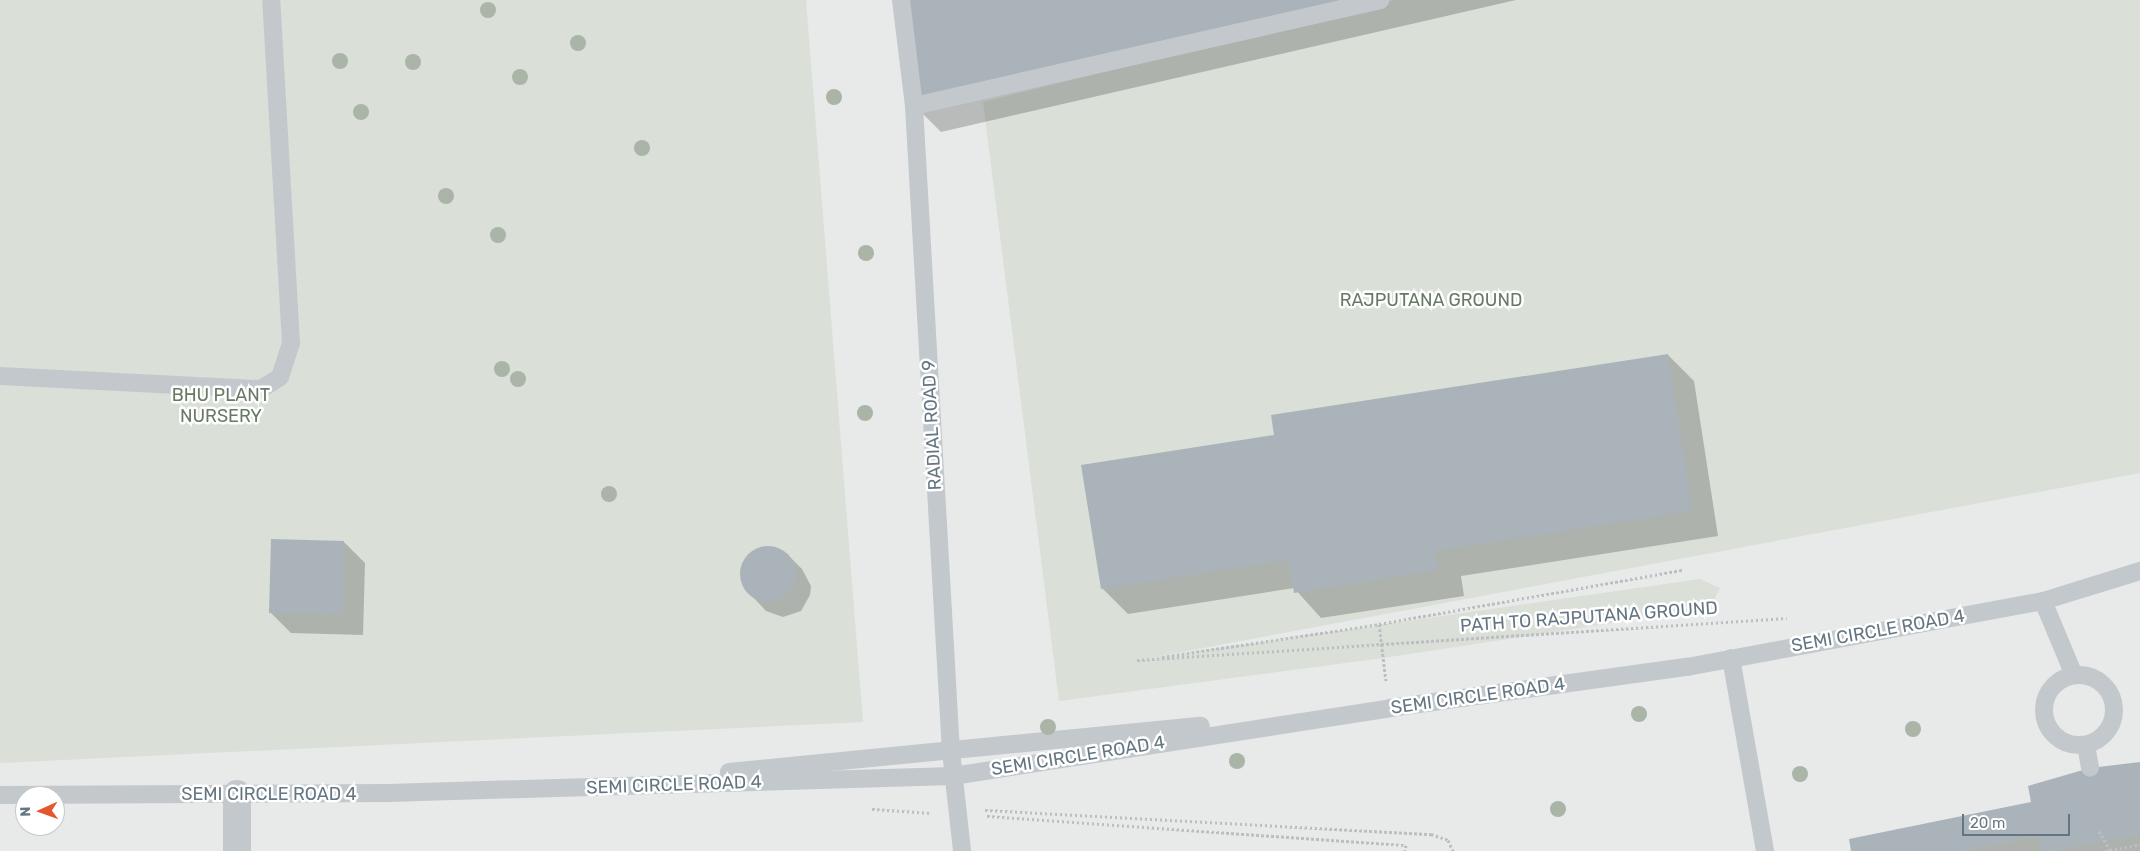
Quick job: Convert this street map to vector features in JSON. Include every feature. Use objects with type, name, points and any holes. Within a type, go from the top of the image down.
[{"type":"street","points":[[237,794],[237,851]]},
{"type":"lane","points":[[0,376],[261,389],[280,377],[291,343],[271,0]]},
{"type":"lane","name":"RADIAL ROAD 9","points":[[901,0],[914,106],[951,750],[962,851]]},
{"type":"lane","points":[[914,106],[1380,0]]},
{"type":"lane","name":"SEMI CIRCLE ROAD 4","points":[[0,795],[237,794],[570,788],[953,776],[1390,708],[1687,667],[2042,601],[2140,571]]},
{"type":"lane","points":[[2042,601],[2074,675]]},
{"type":"lane","points":[[1731,658],[1765,851]]},
{"type":"lane","points":[[2074,675],[2089,676],[2103,684],[2112,696],[2114,712],[2110,727],[2100,739],[2086,745],[2072,745],[2059,740],[2049,730],[2044,717],[2044,703],[2050,689],[2060,680],[2074,675]]},
{"type":"lane","points":[[570,788],[1390,708]]},
{"type":"lane","points":[[2086,745],[2090,768]]},
{"type":"path","points":[[1390,708],[1379,624],[1683,570]]},
{"type":"path","name":"PATH TO RAJPUTANA GROUND","points":[[1379,624],[1137,660],[1794,617]]},
{"type":"path","points":[[868,806],[1431,834],[1448,840],[1453,851]]},
{"type":"path","points":[[957,811],[1406,845],[1405,851]]},
{"type":"path","points":[[2100,831],[2108,851],[2140,845]]},
{"type":"shaded area","points":[[0,0],[2140,0],[2140,851],[0,851]]},
{"type":"green space","name":"BHU PLANT NURSERY","points":[[0,0],[806,0],[863,722],[0,763]]},
{"type":"green space","name":"RAJPUTANA GROUND","points":[[1395,0],[2140,0],[2140,473],[1155,657],[1700,579],[1720,588],[1710,608],[1383,658],[1059,701],[983,102]]},
{"type":"green space","points":[[2140,834],[2140,851],[2050,851]]},
{"type":"green space","points":[[2039,836],[2042,851],[1960,851]]},
{"type":"building","points":[[900,0],[1377,0],[914,106]]},
{"type":"building","points":[[1668,354],[1692,511],[1435,551],[1438,570],[1294,593],[1288,560],[1101,589],[1081,465],[1274,435],[1271,415]]},
{"type":"building","points":[[271,539],[344,541],[343,614],[269,613]]},
{"type":"building","points":[[762,546],[774,546],[784,550],[792,558],[796,574],[792,590],[784,598],[774,602],[762,602],[752,598],[744,590],[740,580],[740,568],[744,558],[752,550]]},
{"type":"building","points":[[2140,762],[2140,834],[2050,851],[2042,851],[2039,836],[1960,851],[1851,851],[1849,839],[2031,802],[2028,786],[2090,768]]}]
